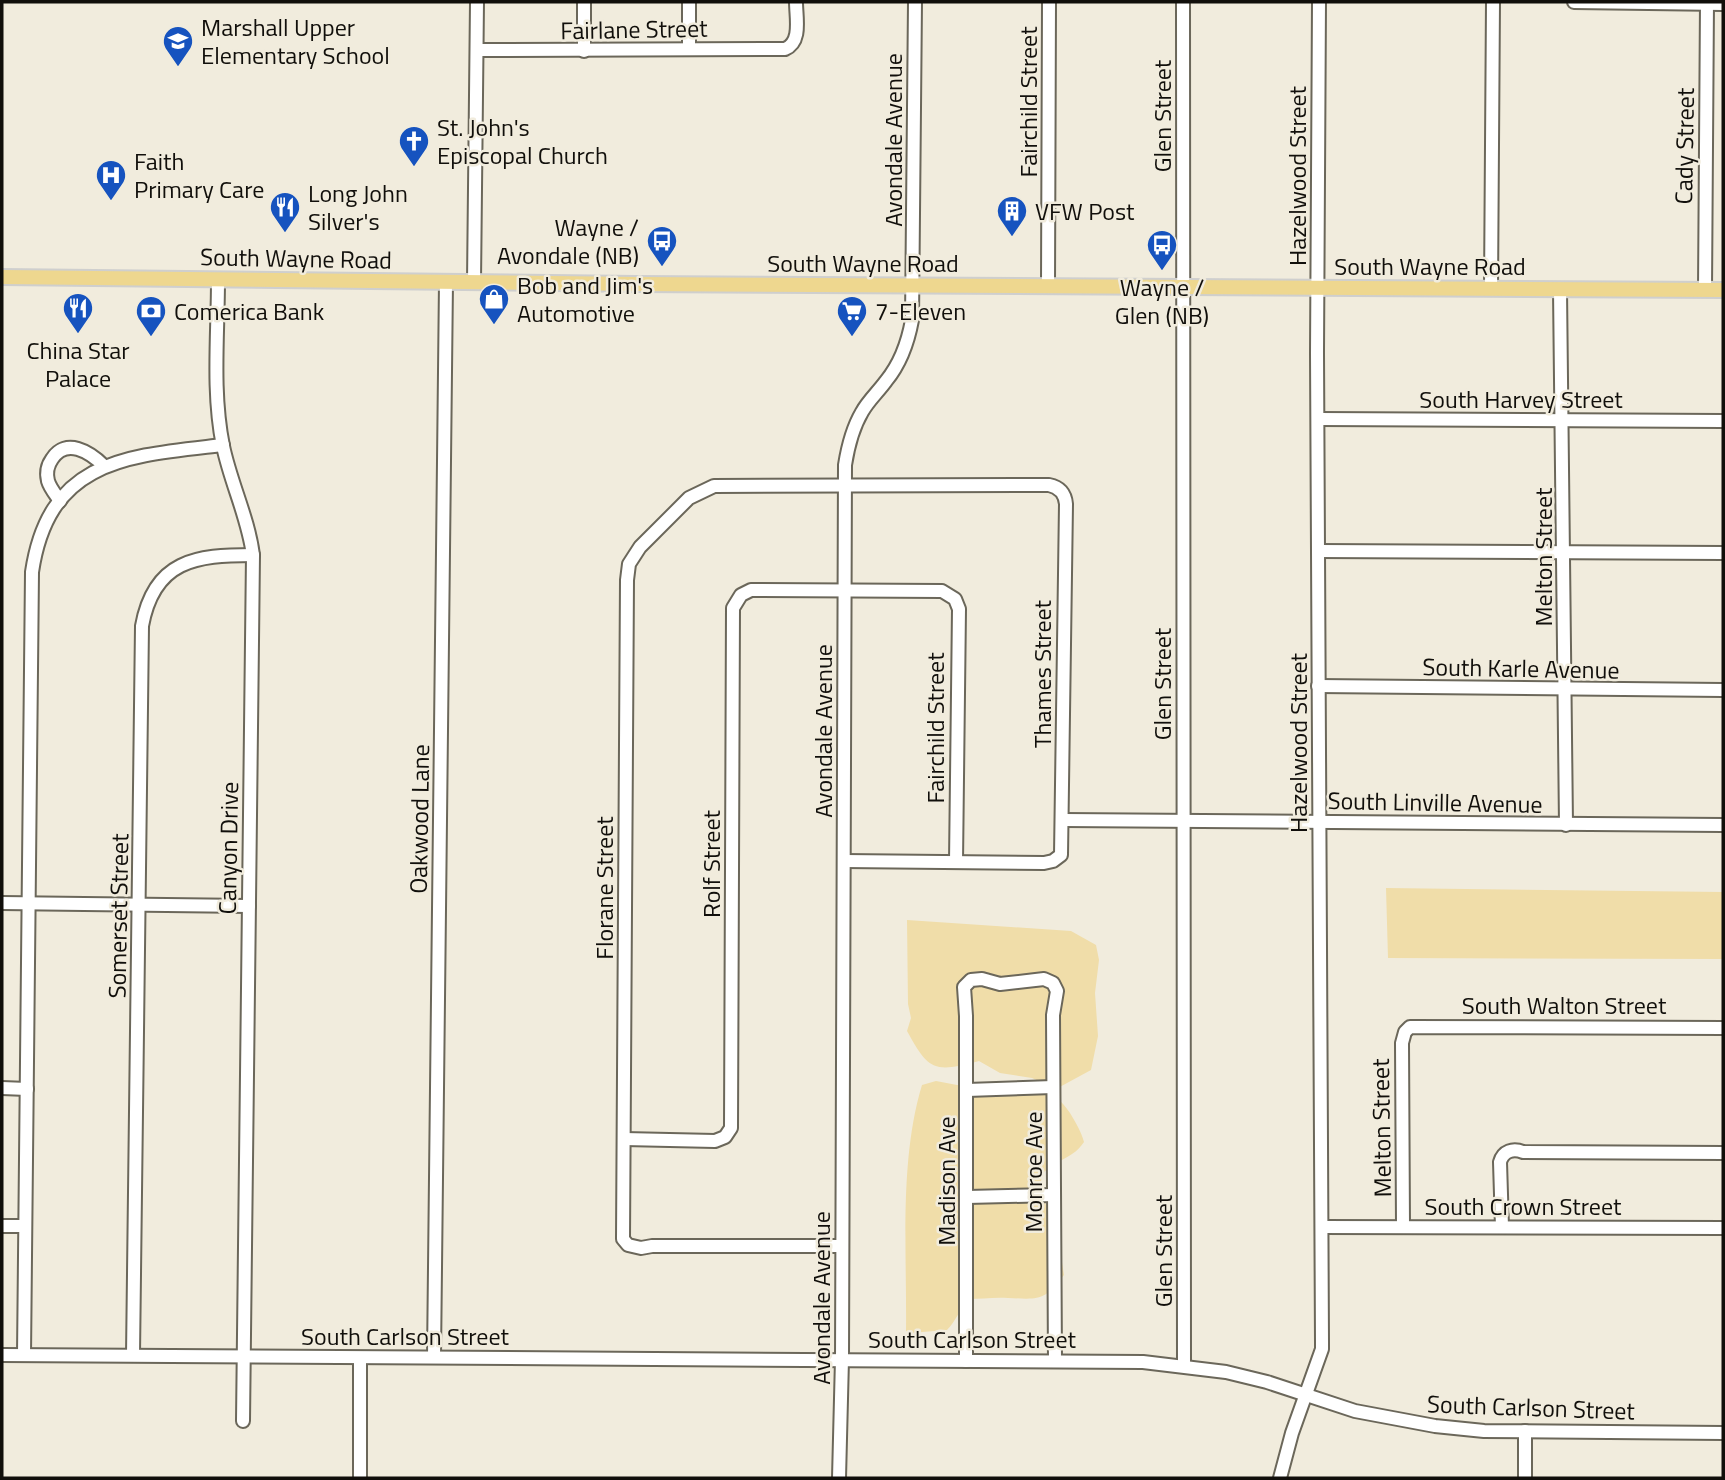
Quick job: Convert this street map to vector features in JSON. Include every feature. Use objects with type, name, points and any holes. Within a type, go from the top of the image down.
[{"type":"main road","name":"South Wayne Road","points":[[2,277],[913,286],[1723,290]]},
{"type":"street","points":[[474,282],[477,2]]},
{"type":"street","points":[[584,2],[584,51]]},
{"type":"street","points":[[689,2],[689,48]]},
{"type":"street","name":"Fairlane Street","points":[[477,50],[785,49],[796,39],[796,2]]},
{"type":"street","name":"Avondale Avenue","points":[[839,1478],[842,1359],[845,465],[853,431],[867,404],[895,367],[907,343],[912,320],[915,2]]},
{"type":"street","name":"Fairchild Street","points":[[1048,287],[1049,2]]},
{"type":"street","name":"Glen Street","points":[[1184,2],[1184,1365]]},
{"type":"street","name":"Hazelwood Street","points":[[1280,1478],[1289,1441],[1322,1349],[1318,686],[1319,2]]},
{"type":"street","points":[[1491,289],[1493,2]]},
{"type":"street","points":[[1574,2],[1723,4]]},
{"type":"street","name":"Cady Street","points":[[1705,290],[1707,3]]},
{"type":"street","name":"Canyon Drive","points":[[218,280],[217,397],[223,445],[248,524],[253,555],[243,1421]]},
{"type":"street","name":"Oakwood Lane","points":[[434,1357],[446,282]]},
{"type":"street","name":"Melton Street","points":[[1560,290],[1566,825]]},
{"type":"street","name":"South Harvey Street","points":[[1318,419],[1723,421]]},
{"type":"street","points":[[24,1355],[32,572],[38,541],[60,501],[79,482],[104,466],[147,454],[223,445]]},
{"type":"street","points":[[60,501],[48,479],[49,464],[54,455],[68,447],[84,450],[104,466]]},
{"type":"street","name":"Thames Street","points":[[844,861],[1053,861],[1059,857],[1062,850],[1063,820],[1066,503],[1063,493],[1057,487],[1049,485],[846,486]]},
{"type":"street","name":"Florane Street","points":[[842,1247],[640,1248],[628,1245],[622,1233],[626,594],[629,564],[640,547],[689,498],[705,488],[846,486]]},
{"type":"street","points":[[1318,551],[1723,553]]},
{"type":"street","name":"Somerset Street","points":[[133,1354],[142,626],[146,608],[159,584],[182,565],[204,557],[253,555]]},
{"type":"street","name":"Rolf Street","points":[[624,1139],[715,1141],[725,1137],[731,1128],[734,604],[741,594],[751,590],[845,591]]},
{"type":"street","name":"Fairchild Street","points":[[845,591],[942,591],[953,597],[958,609],[956,862]]},
{"type":"street","name":"South Karle Avenue","points":[[1318,686],[1723,690]]},
{"type":"street","name":"South Linville Avenue","points":[[1063,820],[1723,825]]},
{"type":"street","points":[[2,903],[248,906]]},
{"type":"street","name":"Monroe Ave","points":[[963,1003],[964,987],[971,980],[982,979],[1000,984],[1044,979],[1053,983],[1056,991],[1053,1015],[1055,1361]]},
{"type":"street","name":"Madison Ave","points":[[963,1003],[966,1016],[967,1090],[967,1361]]},
{"type":"street","name":"South Walton Street","points":[[1406,1030],[1413,1026],[1723,1028]]},
{"type":"street","name":"Melton Street","points":[[1403,1226],[1402,1043],[1406,1030]]},
{"type":"street","points":[[967,1090],[1053,1087]]},
{"type":"street","points":[[2,1088],[27,1090]]},
{"type":"street","points":[[1502,1227],[1500,1162],[1504,1154],[1511,1150],[1536,1153],[1723,1153]]},
{"type":"street","points":[[967,1197],[1054,1195]]},
{"type":"street","points":[[2,1226],[24,1226]]},
{"type":"street","name":"South Crown Street","points":[[1322,1227],[1723,1228]]},
{"type":"street","name":"South Carlson Street","points":[[2,1355],[1114,1361],[1184,1365],[1245,1377],[1355,1411],[1411,1423],[1468,1430],[1723,1433]]},
{"type":"street","points":[[360,1357],[360,1478]]},
{"type":"street","points":[[1525,1432],[1525,1478]]},
{"type":"shaded area","points":[[1386,888],[1723,892],[1723,959],[1388,958]]},
{"type":"shaded area","points":[[907,920],[1071,931],[1096,945],[1099,960],[1095,993],[1098,1036],[1091,1070],[1056,1089],[1032,1078],[1000,1073],[979,1061],[952,1067],[934,1066],[921,1054],[907,1031],[911,1018],[908,1004]]},
{"type":"shaded area","points":[[936,1081],[957,1085],[1032,1084],[1045,1089],[1058,1098],[1070,1113],[1084,1142],[1074,1153],[1046,1170],[1041,1180],[1049,1214],[1061,1234],[1059,1244],[1064,1275],[1057,1284],[1040,1297],[968,1299],[947,1330],[910,1333],[906,1331],[905,1238],[910,1144],[922,1085]]},
{"type":"place","name":"Marshall Upper Elementary School","points":[[178,68]]},
{"type":"place","name":"St. John's Episcopal Church","points":[[414,168]]},
{"type":"place","name":"Faith Primary Care","points":[[111,202]]},
{"type":"place","name":"Long John Silver's","points":[[285,234]]},
{"type":"place","name":"VFW Post","points":[[1012,238]]},
{"type":"place","name":"Wayne / Avondale (NB)","points":[[662,268]]},
{"type":"place","name":"Wayne / Glen (NB)","points":[[1162,272]]},
{"type":"place","name":"Bob and Jim's Automotive","points":[[494,326]]},
{"type":"place","name":"China Star Palace","points":[[78,335]]},
{"type":"place","name":"Comerica Bank","points":[[151,338]]},
{"type":"place","name":"7-Eleven","points":[[852,338]]}]
